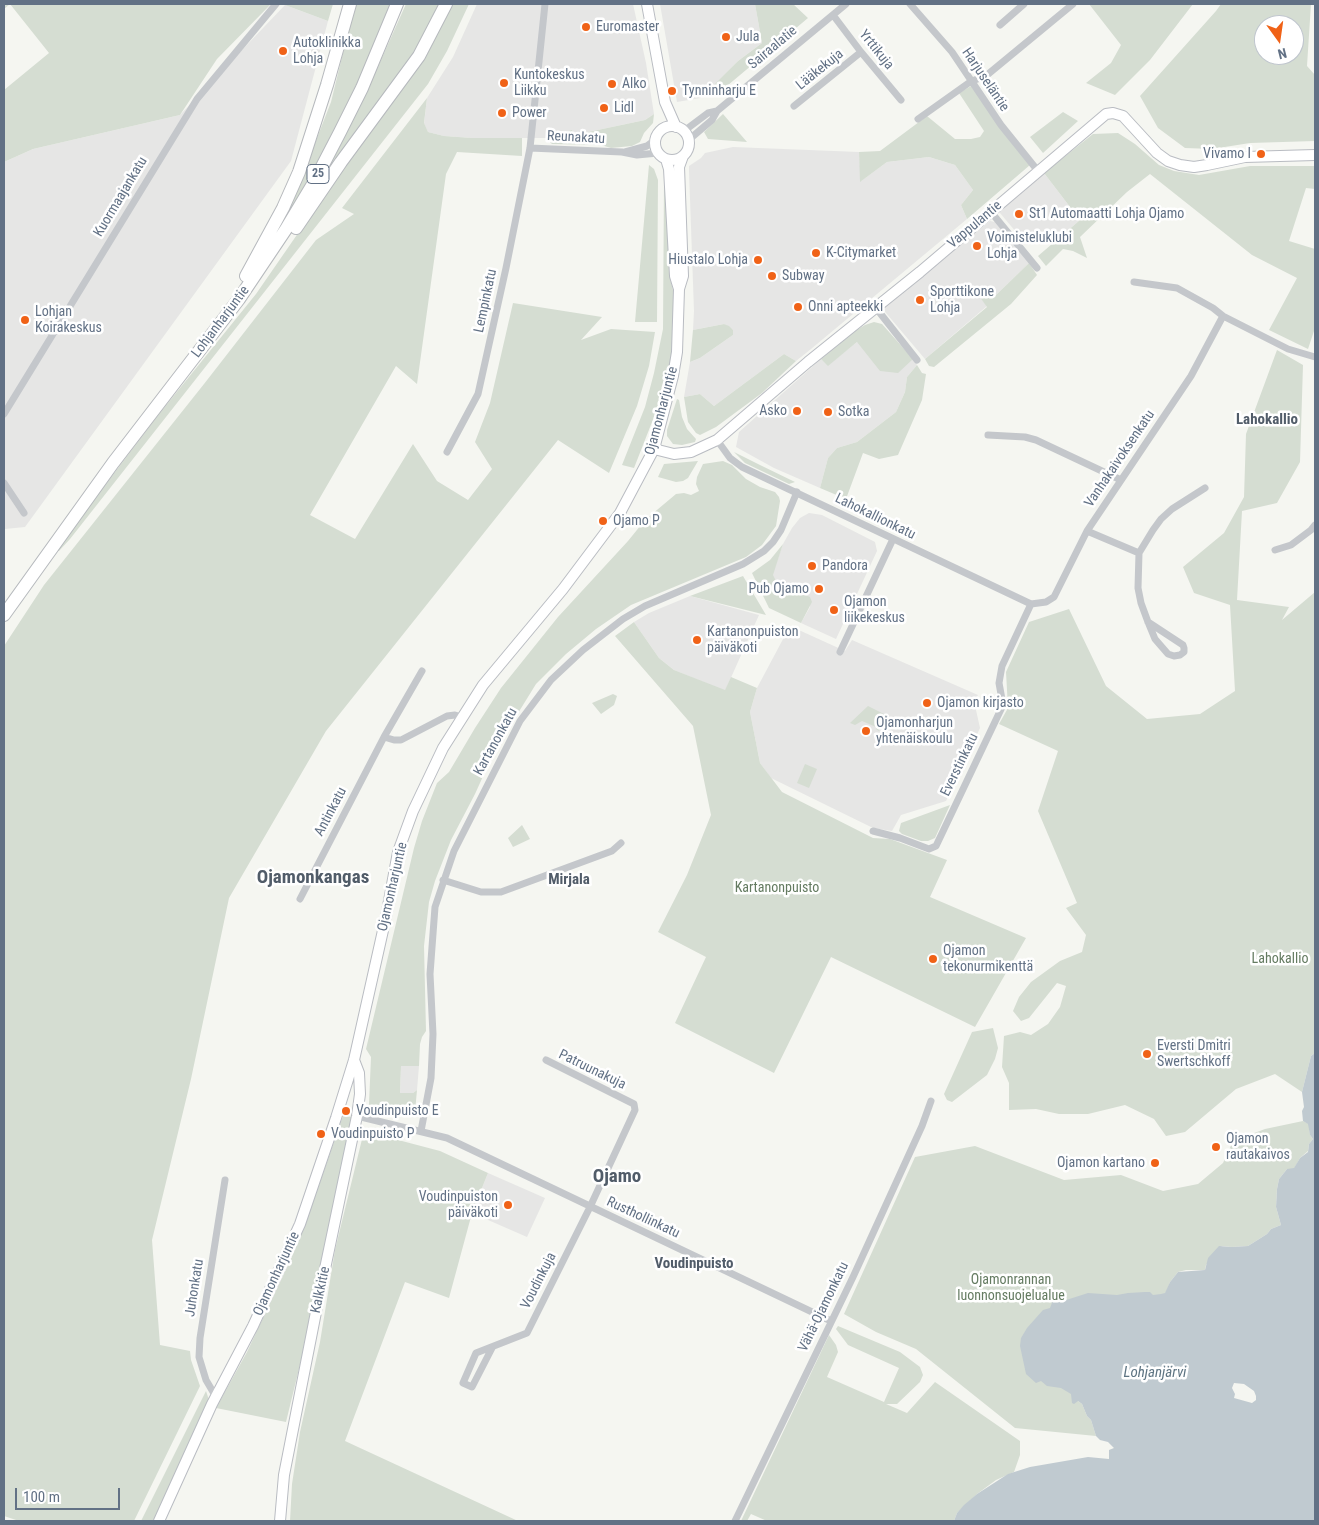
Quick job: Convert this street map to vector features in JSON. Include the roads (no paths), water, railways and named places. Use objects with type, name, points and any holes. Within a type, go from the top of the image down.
[{"type":"highway","points":[[180,376],[247,274],[283,208],[299,172],[312,133],[350,4]]},
{"type":"highway","name":"Lohjanharjuntie","points":[[4,615],[112,463],[215,330],[265,261],[313,184],[362,88],[397,4]]},
{"type":"highway","points":[[215,330],[260,279],[346,155],[405,76],[431,34],[446,4]]},
{"type":"main road","points":[[647,4],[664,102],[659,135],[655,144],[662,156],[675,160],[686,153],[689,143],[687,135],[678,128],[664,102]]},
{"type":"main road","name":"Vappulantie","points":[[654,449],[674,454],[691,452],[717,440],[1106,114],[1118,114],[1128,120],[1157,153],[1180,165],[1194,167],[1245,157],[1315,154]]},
{"type":"main road","points":[[659,135],[670,127],[678,128]]},
{"type":"main road","name":"Ojamonharjuntie","points":[[662,156],[669,170],[675,276],[679,289]]},
{"type":"main road","name":"Ojamonharjuntie","points":[[159,1521],[216,1397],[253,1326],[300,1224],[354,1060],[386,917],[398,852],[413,810],[443,748],[483,685],[562,589],[620,513],[654,449],[673,376],[677,352],[679,289],[682,276],[679,167],[683,156]]},
{"type":"main road","name":"Kalkkitie","points":[[280,1521],[284,1475],[357,1116],[360,1094],[358,1073],[354,1060]]},
{"type":"street","name":"Kuormaajankatu","points":[[4,414],[192,107],[225,64],[276,4]]},
{"type":"street","name":"Lempinkatu","points":[[447,452],[478,394],[482,379],[530,148],[545,4]]},
{"type":"street","name":"Sairaalatie","points":[[689,143],[692,137],[712,120],[717,111],[846,4]]},
{"type":"street","name":"Harjuseläntie","points":[[910,4],[952,52],[970,82],[1001,125],[1038,171]]},
{"type":"street","points":[[1000,25],[1024,4]]},
{"type":"street","points":[[918,119],[970,82],[987,75],[1073,4]]},
{"type":"street","name":"Yrttikuja","points":[[833,15],[901,100]]},
{"type":"street","name":"Lääkekuja","points":[[794,106],[861,52]]},
{"type":"street","name":"Sairaalatie","points":[[678,128],[688,128],[708,113],[717,111]]},
{"type":"street","name":"Reunakatu","points":[[622,152],[647,146],[659,135]]},
{"type":"street","name":"Reunakatu","points":[[530,148],[622,152],[662,156]]},
{"type":"street","points":[[991,212],[1037,268]]},
{"type":"street","points":[[1134,282],[1177,288],[1213,308],[1223,316],[1288,350],[1315,357]]},
{"type":"street","points":[[876,308],[917,360]]},
{"type":"street","name":"Vanhakaivoksenkatu","points":[[1031,604],[1046,602],[1054,597],[1087,531],[1191,376],[1223,316]]},
{"type":"street","points":[[988,435],[1025,437],[1036,440],[1120,480]]},
{"type":"street","name":"Lahokallionkatu","points":[[717,440],[730,458],[742,468],[797,492],[1031,604]]},
{"type":"street","points":[[4,483],[24,513]]},
{"type":"street","points":[[1148,622],[1182,645],[1184,652],[1174,656],[1168,654],[1155,638],[1148,622],[1141,603],[1138,588],[1139,553],[1152,530],[1161,519],[1205,488]]},
{"type":"street","name":"Kartanonkatu","points":[[421,1131],[432,1071],[433,1034],[430,974],[435,907],[454,851],[520,720],[551,680],[583,650],[623,619],[645,606],[743,564],[764,551],[781,530],[797,492]]},
{"type":"street","points":[[1275,550],[1291,545],[1315,525]]},
{"type":"street","points":[[1087,531],[1139,553]]},
{"type":"street","points":[[840,652],[892,539]]},
{"type":"street","name":"Everstinkatu","points":[[873,831],[900,838],[929,849],[936,846],[1004,705],[1000,683],[1002,666],[1031,604]]},
{"type":"street","name":"Antinkatu","points":[[300,899],[384,737],[422,671]]},
{"type":"street","points":[[384,737],[401,740],[447,716],[455,715],[462,718]]},
{"type":"street","points":[[444,880],[481,892],[501,892],[612,851],[621,843]]},
{"type":"street","name":"Patruunakuja","points":[[546,1060],[636,1106],[590,1207]]},
{"type":"street","name":"Vähä-Ojamonkatu","points":[[735,1521],[853,1277],[922,1126],[931,1101]]},
{"type":"street","name":"Rusthollinkatu","points":[[357,1116],[447,1138],[831,1320]]},
{"type":"street","name":"Juhonkatu","points":[[216,1397],[206,1380],[199,1357],[199,1348],[225,1180]]},
{"type":"street","name":"Voudinkuja","points":[[492,1348],[472,1387],[463,1383],[476,1353],[527,1334],[590,1207]]},
{"type":"water","name":"Lohjanjärvi","points":[[1315,1053],[1315,1521],[954,1521],[957,1513],[964,1505],[977,1494],[1008,1474],[1030,1467],[1088,1457],[1109,1459],[1109,1450],[1114,1448],[1108,1442],[1100,1440],[1096,1436],[1091,1420],[1087,1416],[1082,1404],[1078,1401],[1074,1404],[1072,1403],[1071,1394],[1061,1388],[1047,1386],[1041,1381],[1036,1383],[1026,1374],[1020,1346],[1021,1338],[1043,1310],[1050,1308],[1053,1300],[1060,1302],[1088,1293],[1117,1295],[1150,1292],[1153,1295],[1165,1293],[1170,1282],[1178,1272],[1205,1270],[1208,1258],[1219,1246],[1248,1246],[1267,1234],[1271,1229],[1281,1225],[1276,1207],[1279,1179],[1287,1169],[1294,1168],[1300,1158],[1308,1152],[1309,1144],[1313,1139],[1310,1135],[1308,1124],[1303,1121],[1302,1111],[1304,1107],[1302,1092],[1311,1056]],"holes":[[[1234,1383],[1244,1384],[1254,1391],[1256,1400],[1252,1403],[1234,1398],[1235,1394],[1232,1388]]]},
{"type":"place","name":"Euromaster","points":[[586,27]]},
{"type":"place","name":"Jula","points":[[726,37]]},
{"type":"place","name":"Autoklinikka Lohja","points":[[283,51]]},
{"type":"place","name":"Kuntokeskus Liikku","points":[[504,83]]},
{"type":"place","name":"Alko","points":[[612,84]]},
{"type":"place","name":"Tynninharju E","points":[[672,91]]},
{"type":"place","name":"Lidl","points":[[604,108]]},
{"type":"place","name":"Power","points":[[502,113]]},
{"type":"place","name":"Vivamo I","points":[[1261,154]]},
{"type":"place","name":"St1 Automaatti Lohja Ojamo","points":[[1019,214]]},
{"type":"place","name":"Voimisteluklubi Lohja","points":[[977,246]]},
{"type":"place","name":"K-Citymarket","points":[[816,253]]},
{"type":"place","name":"Hiustalo Lohja","points":[[758,260]]},
{"type":"place","name":"Subway","points":[[772,276]]},
{"type":"place","name":"Sporttikone Lohja","points":[[920,300]]},
{"type":"place","name":"Onni apteekki","points":[[798,307]]},
{"type":"place","name":"Lohjan Koirakeskus","points":[[25,320]]},
{"type":"place","name":"Asko","points":[[797,411]]},
{"type":"place","name":"Sotka","points":[[828,412]]},
{"type":"place","name":"Ojamo P","points":[[603,521]]},
{"type":"place","name":"Pandora","points":[[812,566]]},
{"type":"place","name":"Pub Ojamo","points":[[819,589]]},
{"type":"place","name":"Ojamon liikekeskus","points":[[834,610]]},
{"type":"place","name":"Kartanonpuiston päiväkoti","points":[[697,640]]},
{"type":"place","name":"Ojamon kirjasto","points":[[927,703]]},
{"type":"place","name":"Ojamonharjun yhtenäiskoulu","points":[[866,731]]},
{"type":"place","name":"Ojamon tekonurmikenttä","points":[[933,959]]},
{"type":"place","name":"Eversti Dmitri Swertschkoff","points":[[1147,1054]]},
{"type":"place","name":"Voudinpuisto E","points":[[346,1111]]},
{"type":"place","name":"Voudinpuisto P","points":[[321,1134]]},
{"type":"place","name":"Ojamon rautakaivos","points":[[1216,1147]]},
{"type":"place","name":"Ojamon kartano","points":[[1155,1163]]},
{"type":"place","name":"Voudinpuiston päiväkoti","points":[[508,1205]]},
{"type":"district","name":"Lahokallio","points":[[1267,420]]},
{"type":"district","name":"Ojamonkangas","points":[[313,878]]},
{"type":"district","name":"Mirjala","points":[[569,880]]},
{"type":"district","name":"Ojamo","points":[[617,1177]]},
{"type":"district","name":"Voudinpuisto","points":[[694,1264]]},
{"type":"park label","name":"Kartanonpuisto","points":[[777,888]]},
{"type":"park label","name":"Ojamonrannan luonnonsuojelualue","points":[[1011,1288]]}]
